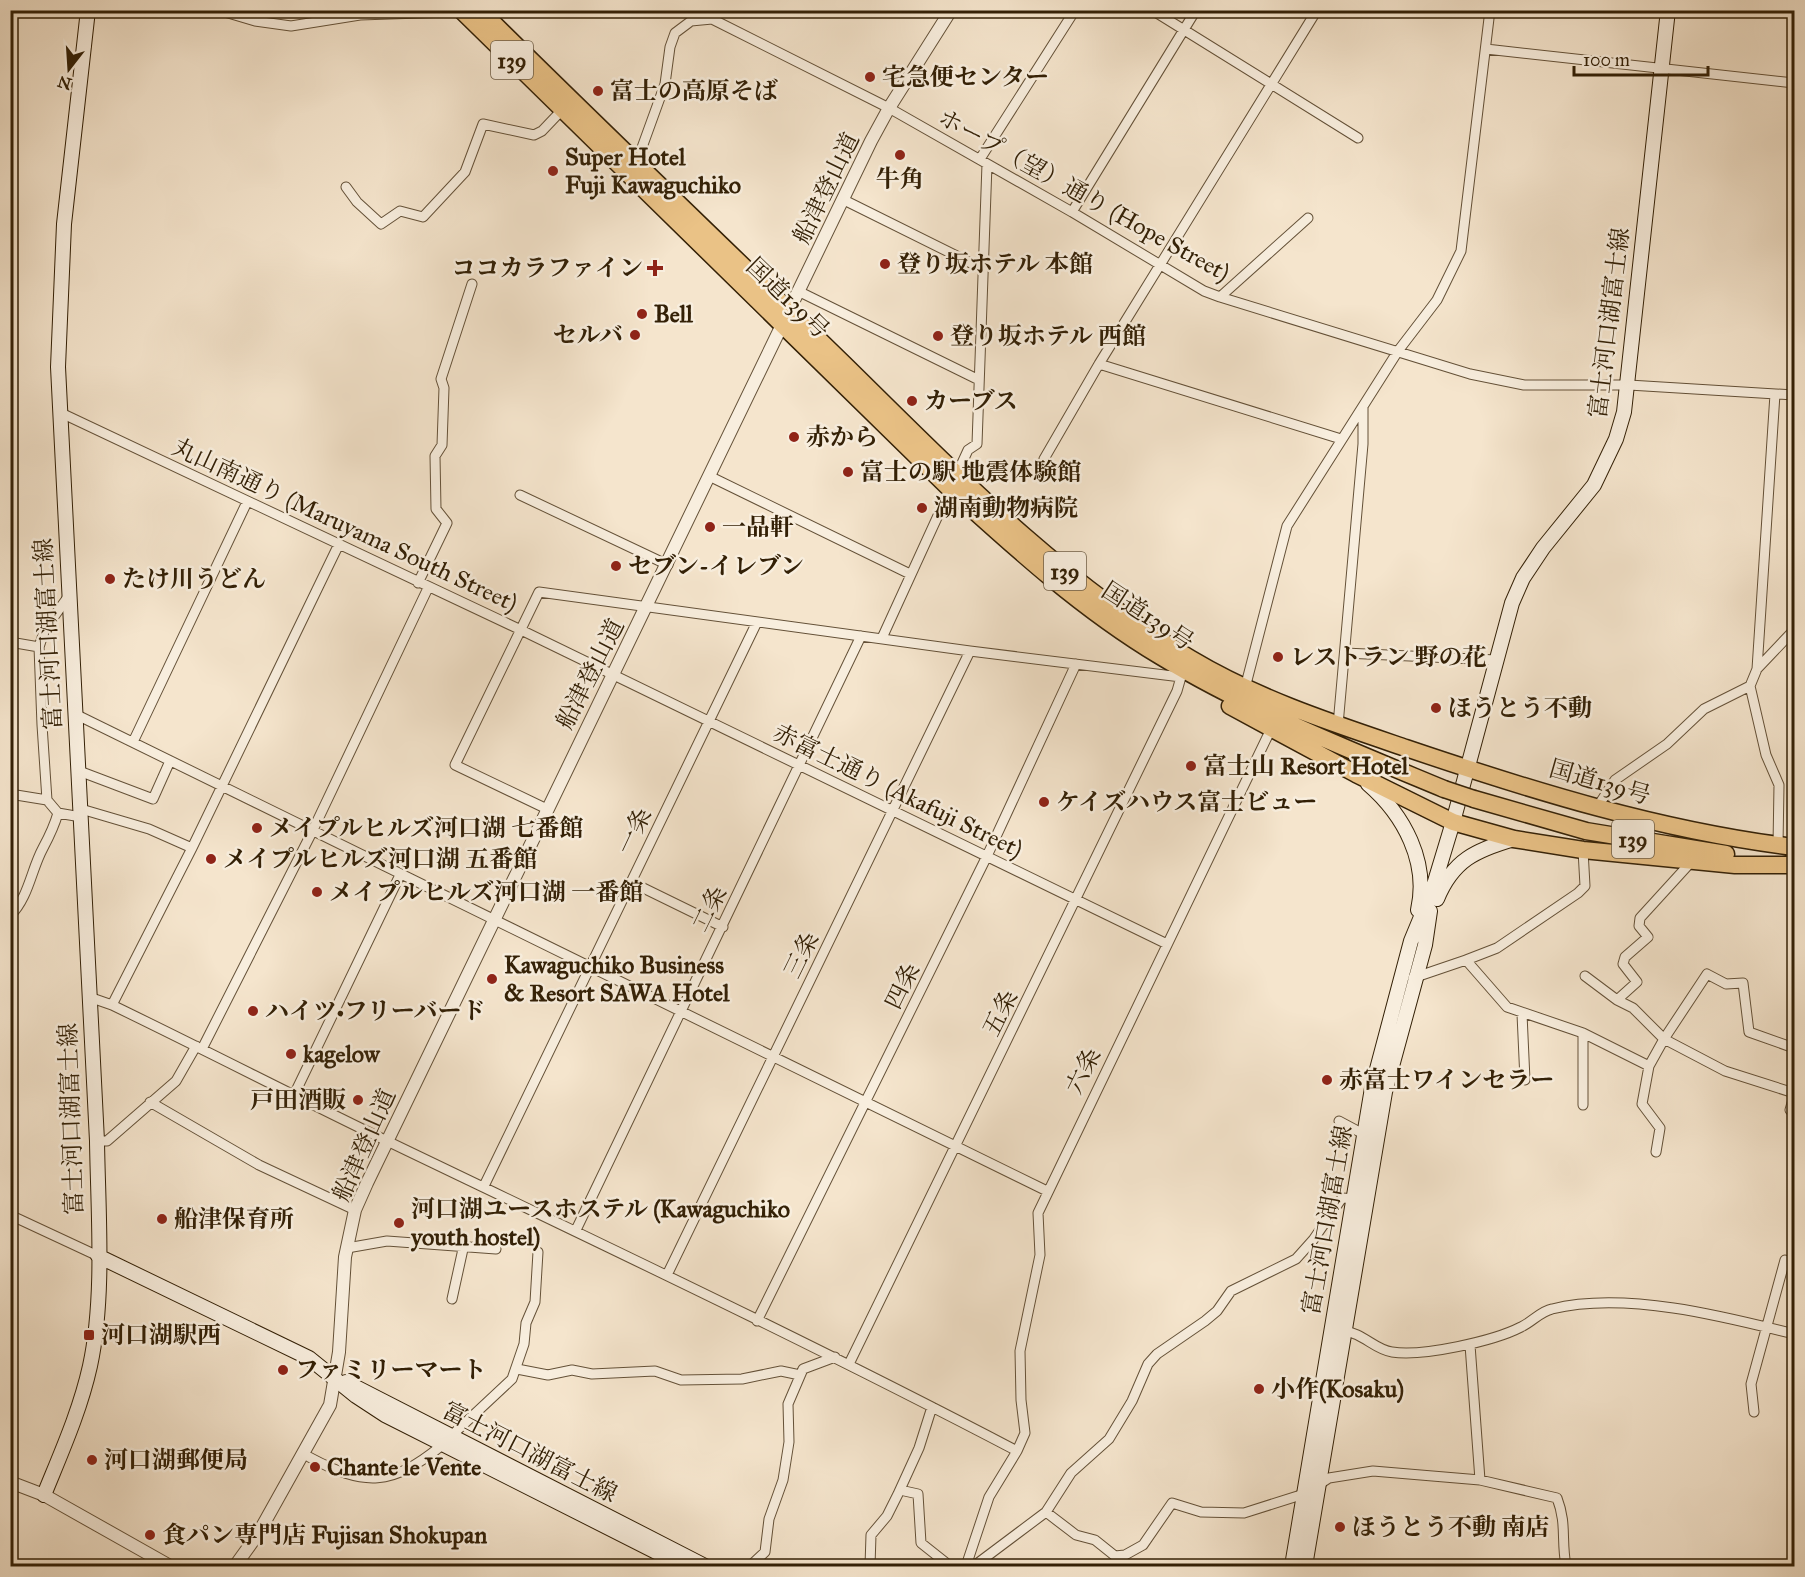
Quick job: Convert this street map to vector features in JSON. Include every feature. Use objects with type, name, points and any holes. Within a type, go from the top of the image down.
[{"type":"highway","name":"国道139号","points":[[480,10],[636,164],[784,317]]},
{"type":"highway","name":"国道139号","points":[[455,11],[784,317],[953,482],[1014,547],[1083,603],[1159,656],[1234,697],[1444,789],[1474,799],[1586,831],[1794,865]]},
{"type":"highway","name":"国道139号","points":[[953,482],[1088,589],[1190,659],[1245,688],[1338,725],[1466,768],[1638,819],[1729,839],[1786,846]]},
{"type":"highway","points":[[1159,656],[1181,677],[1271,729],[1453,822],[1514,839],[1583,850],[1735,865],[1794,865]]},
{"type":"main road","name":"富士河口湖富士線","points":[[44,1495],[75,1419],[91,1363],[95,1338],[99,1256],[81,813],[68,597],[58,319],[60,272],[88,10]]},
{"type":"main road","name":"富士河口湖富士線","points":[[1292,1566],[1360,1199],[1376,1141],[1409,977],[1512,603],[1523,578],[1543,548],[1580,505],[1606,463],[1624,412],[1629,385],[1668,10]]},
{"type":"main road","points":[[1356,774],[1388,801],[1405,829],[1417,857],[1421,900],[1418,943]]},
{"type":"main road","points":[[1418,943],[1442,887],[1459,863],[1482,848],[1514,839]]},
{"type":"main road","name":"富士河口湖富士線","points":[[1305,1566],[1343,1331],[1360,1199],[1364,1133],[1379,1059],[1409,977]]},
{"type":"main road","name":"富士河口湖富士線","points":[[99,1256],[309,1358],[336,1379],[360,1388],[446,1441],[684,1566]]},
{"type":"main road","name":"富士河口湖富士線","points":[[446,1441],[705,1566]]},
{"type":"street","points":[[218,10],[255,21],[291,26],[360,15],[455,11]]},
{"type":"street","name":"船津登山道","points":[[235,1566],[258,1534],[330,1405],[336,1379],[347,1248],[355,1210],[386,1141],[612,675],[668,565],[784,317],[800,291],[889,108],[951,10]]},
{"type":"street","points":[[882,638],[968,450],[977,444],[984,161],[1075,10]]},
{"type":"street","points":[[1152,10],[1359,138]]},
{"type":"street","points":[[1072,212],[1196,10]]},
{"type":"street","points":[[1044,459],[1099,364],[1317,10]]},
{"type":"street","points":[[1245,688],[1287,526],[1398,351],[1437,300],[1461,251],[1490,10]]},
{"type":"street","name":"ホープ（望）通り (Hope Street)","points":[[636,164],[665,84],[670,47],[675,33],[691,21],[712,19],[889,108],[1072,212],[1204,291],[1220,297],[1470,374],[1524,385],[1629,385],[1794,395]]},
{"type":"street","points":[[1486,49],[1794,83]]},
{"type":"street","points":[[346,187],[357,202],[381,224],[400,211],[423,217],[465,172],[483,124],[534,135],[542,131],[562,110]]},
{"type":"street","points":[[844,200],[981,267]]},
{"type":"street","points":[[1220,297],[1308,218]]},
{"type":"street","points":[[418,583],[447,523],[436,509],[435,456],[442,445],[443,434],[444,388],[441,379],[472,284]]},
{"type":"street","points":[[800,291],[979,380]]},
{"type":"street","points":[[1099,364],[1341,439]]},
{"type":"street","points":[[1775,394],[1757,669],[1750,686],[1766,755],[1779,785],[1786,846]]},
{"type":"street","points":[[1338,725],[1363,444],[1363,407]]},
{"type":"street","name":"丸山南通り (Maruyama South Street)","points":[[60,412],[612,675]]},
{"type":"street","points":[[709,476],[910,574]]},
{"type":"street","points":[[520,495],[668,565]]},
{"type":"street","points":[[132,742],[247,502]]},
{"type":"street","points":[[112,1005],[192,848],[338,546]]},
{"type":"street","points":[[96,1141],[107,1141],[176,1082],[199,1047],[312,832],[428,588]]},
{"type":"street","points":[[547,809],[455,765],[539,592],[970,651],[1181,677]]},
{"type":"street","points":[[46,800],[39,647],[45,629],[68,597]]},
{"type":"street","name":"一条","points":[[484,1186],[757,622]]},
{"type":"street","points":[[1757,669],[1794,630]]},
{"type":"street","name":"二条","points":[[576,1230],[861,636]]},
{"type":"street","points":[[10,642],[39,647]]},
{"type":"street","name":"三条","points":[[667,1275],[970,651]]},
{"type":"street","points":[[1345,653],[1496,660]]},
{"type":"street","name":"四条","points":[[757,1321],[987,856],[1076,664]]},
{"type":"street","name":"赤富士通り (Akafuji Street)","points":[[612,675],[1167,944]]},
{"type":"street","name":"五条","points":[[849,1364],[1077,900],[1177,691],[1181,677]]},
{"type":"street","points":[[1598,806],[1615,780],[1667,744],[1704,709],[1750,686]]},
{"type":"street","points":[[75,714],[1047,1191]]},
{"type":"street","name":"六条","points":[[966,1566],[989,1497],[1017,1451],[1025,1433],[1021,1400],[1020,1351],[1040,1255],[1038,1213],[1271,729]]},
{"type":"street","points":[[79,771],[153,799],[170,761]]},
{"type":"street","points":[[10,794],[46,800],[58,813],[81,813],[149,829],[192,848]]},
{"type":"street","points":[[10,916],[20,906],[43,848],[53,833],[58,813]]},
{"type":"street","points":[[1409,977],[1497,948],[1578,893],[1586,886],[1583,850]]},
{"type":"street","points":[[1617,1000],[1636,982],[1623,964],[1625,957],[1648,937],[1639,926],[1640,918],[1692,860]]},
{"type":"street","points":[[294,1095],[400,874]]},
{"type":"street","points":[[631,882],[723,927]]},
{"type":"street","points":[[1466,960],[1507,1008],[1583,1032],[1649,1066]]},
{"type":"street","points":[[1656,1152],[1660,1128],[1642,1104],[1649,1066],[1707,974],[1726,984],[1743,983],[1749,1032],[1794,1048]]},
{"type":"street","points":[[1585,976],[1617,1000],[1633,1008],[1664,1039],[1725,1071],[1794,1094],[1790,1110],[1794,1111]]},
{"type":"street","points":[[89,997],[112,1005],[386,1141],[576,1230],[757,1321],[836,1357],[1017,1451]]},
{"type":"street","points":[[1522,1014],[1525,1080]]},
{"type":"street","points":[[1583,1032],[1583,1106]]},
{"type":"street","points":[[150,1102],[260,1165],[355,1210]]},
{"type":"street","points":[[1339,1121],[1376,1141]]},
{"type":"street","points":[[974,1566],[1046,1512],[1071,1473],[1109,1439],[1132,1401],[1148,1364],[1157,1354],[1206,1321],[1217,1311],[1231,1291],[1296,1259],[1313,1240],[1342,1198],[1360,1199]]},
{"type":"street","points":[[10,1215],[99,1256]]},
{"type":"street","points":[[347,1248],[387,1241],[496,1250]]},
{"type":"street","points":[[452,1299],[463,1249]]},
{"type":"street","points":[[309,1457],[336,1470],[375,1478],[398,1475],[415,1467],[446,1441],[507,1385],[517,1369],[525,1323],[536,1302],[538,1252]]},
{"type":"street","points":[[1754,1412],[1751,1384],[1785,1260]]},
{"type":"street","points":[[1343,1331],[1354,1332],[1391,1353],[1470,1345],[1521,1327],[1549,1309],[1593,1301],[1678,1310],[1794,1334]]},
{"type":"street","points":[[1470,1345],[1480,1480]]},
{"type":"street","points":[[750,1566],[765,1552],[769,1519],[783,1480],[789,1442],[788,1404],[803,1369],[836,1357]]},
{"type":"street","points":[[517,1369],[548,1375],[572,1370],[592,1374],[655,1371],[681,1380],[742,1379],[781,1371],[800,1375]]},
{"type":"street","points":[[870,1566],[871,1535],[886,1516],[900,1490],[919,1448],[932,1407]]},
{"type":"street","points":[[1046,1512],[1076,1535],[1095,1540],[1115,1556],[1125,1555],[1143,1545],[1172,1503],[1201,1512],[1244,1513],[1304,1494],[1329,1478],[1373,1471],[1480,1480],[1557,1498],[1565,1519],[1562,1546],[1566,1566]]},
{"type":"street","points":[[10,1482],[44,1495],[170,1566]]},
{"type":"street","points":[[900,1490],[918,1494],[921,1543],[950,1566]]},
{"type":"place","name":"宅急便センター","points":[[870,77]]},
{"type":"place","name":"富士の高原そば","points":[[598,91]]},
{"type":"place","name":"牛角","points":[[900,155]]},
{"type":"place","name":"Super Hotel Fuji Kawaguchiko","points":[[553,171]]},
{"type":"place","name":"登り坂ホテル 本館","points":[[885,264]]},
{"type":"place","name":"ココカラファイン","points":[[655,268]]},
{"type":"place","name":"Bell","points":[[642,314]]},
{"type":"place","name":"セルバ","points":[[635,335]]},
{"type":"place","name":"登り坂ホテル 西館","points":[[938,336]]},
{"type":"place","name":"カーブス","points":[[912,401]]},
{"type":"place","name":"赤から","points":[[794,437]]},
{"type":"place","name":"富士の駅 地震体験館","points":[[848,472]]},
{"type":"place","name":"湖南動物病院","points":[[922,508]]},
{"type":"place","name":"一品軒","points":[[710,527]]},
{"type":"place","name":"セブン-イレブン","points":[[616,566]]},
{"type":"place","name":"たけ川うどん","points":[[110,579]]},
{"type":"place","name":"レストラン 野の花","points":[[1278,657]]},
{"type":"place","name":"ほうとう不動","points":[[1436,708]]},
{"type":"place","name":"富士山 Resort Hotel","points":[[1191,766]]},
{"type":"place","name":"ケイズハウス富士ビュー","points":[[1044,802]]},
{"type":"place","name":"メイプルヒルズ河口湖 七番館","points":[[257,828]]},
{"type":"place","name":"メイプルヒルズ河口湖 五番館","points":[[211,859]]},
{"type":"place","name":"メイプルヒルズ河口湖 一番館","points":[[317,892]]},
{"type":"place","name":"Kawaguchiko Business & Resort SAWA Hotel","points":[[492,979]]},
{"type":"place","name":"ハイツ•フリーバード","points":[[253,1011]]},
{"type":"place","name":"kagelow","points":[[291,1054]]},
{"type":"place","name":"赤富士ワインセラー","points":[[1327,1080]]},
{"type":"place","name":"戸田酒販","points":[[358,1100]]},
{"type":"place","name":"船津保育所","points":[[162,1219]]},
{"type":"place","name":"河口湖ユースホステル (Kawaguchiko youth hostel)","points":[[399,1223]]},
{"type":"place","name":"河口湖駅西","points":[[89,1335]]},
{"type":"place","name":"ファミリーマート","points":[[283,1370]]},
{"type":"place","name":"小作(Kosaku)","points":[[1259,1389]]},
{"type":"place","name":"河口湖郵便局","points":[[92,1460]]},
{"type":"place","name":"Chante le Vente","points":[[315,1467]]},
{"type":"place","name":"ほうとう不動 南店","points":[[1340,1527]]},
{"type":"place","name":"食パン専門店 Fujisan Shokupan","points":[[150,1535]]}]
